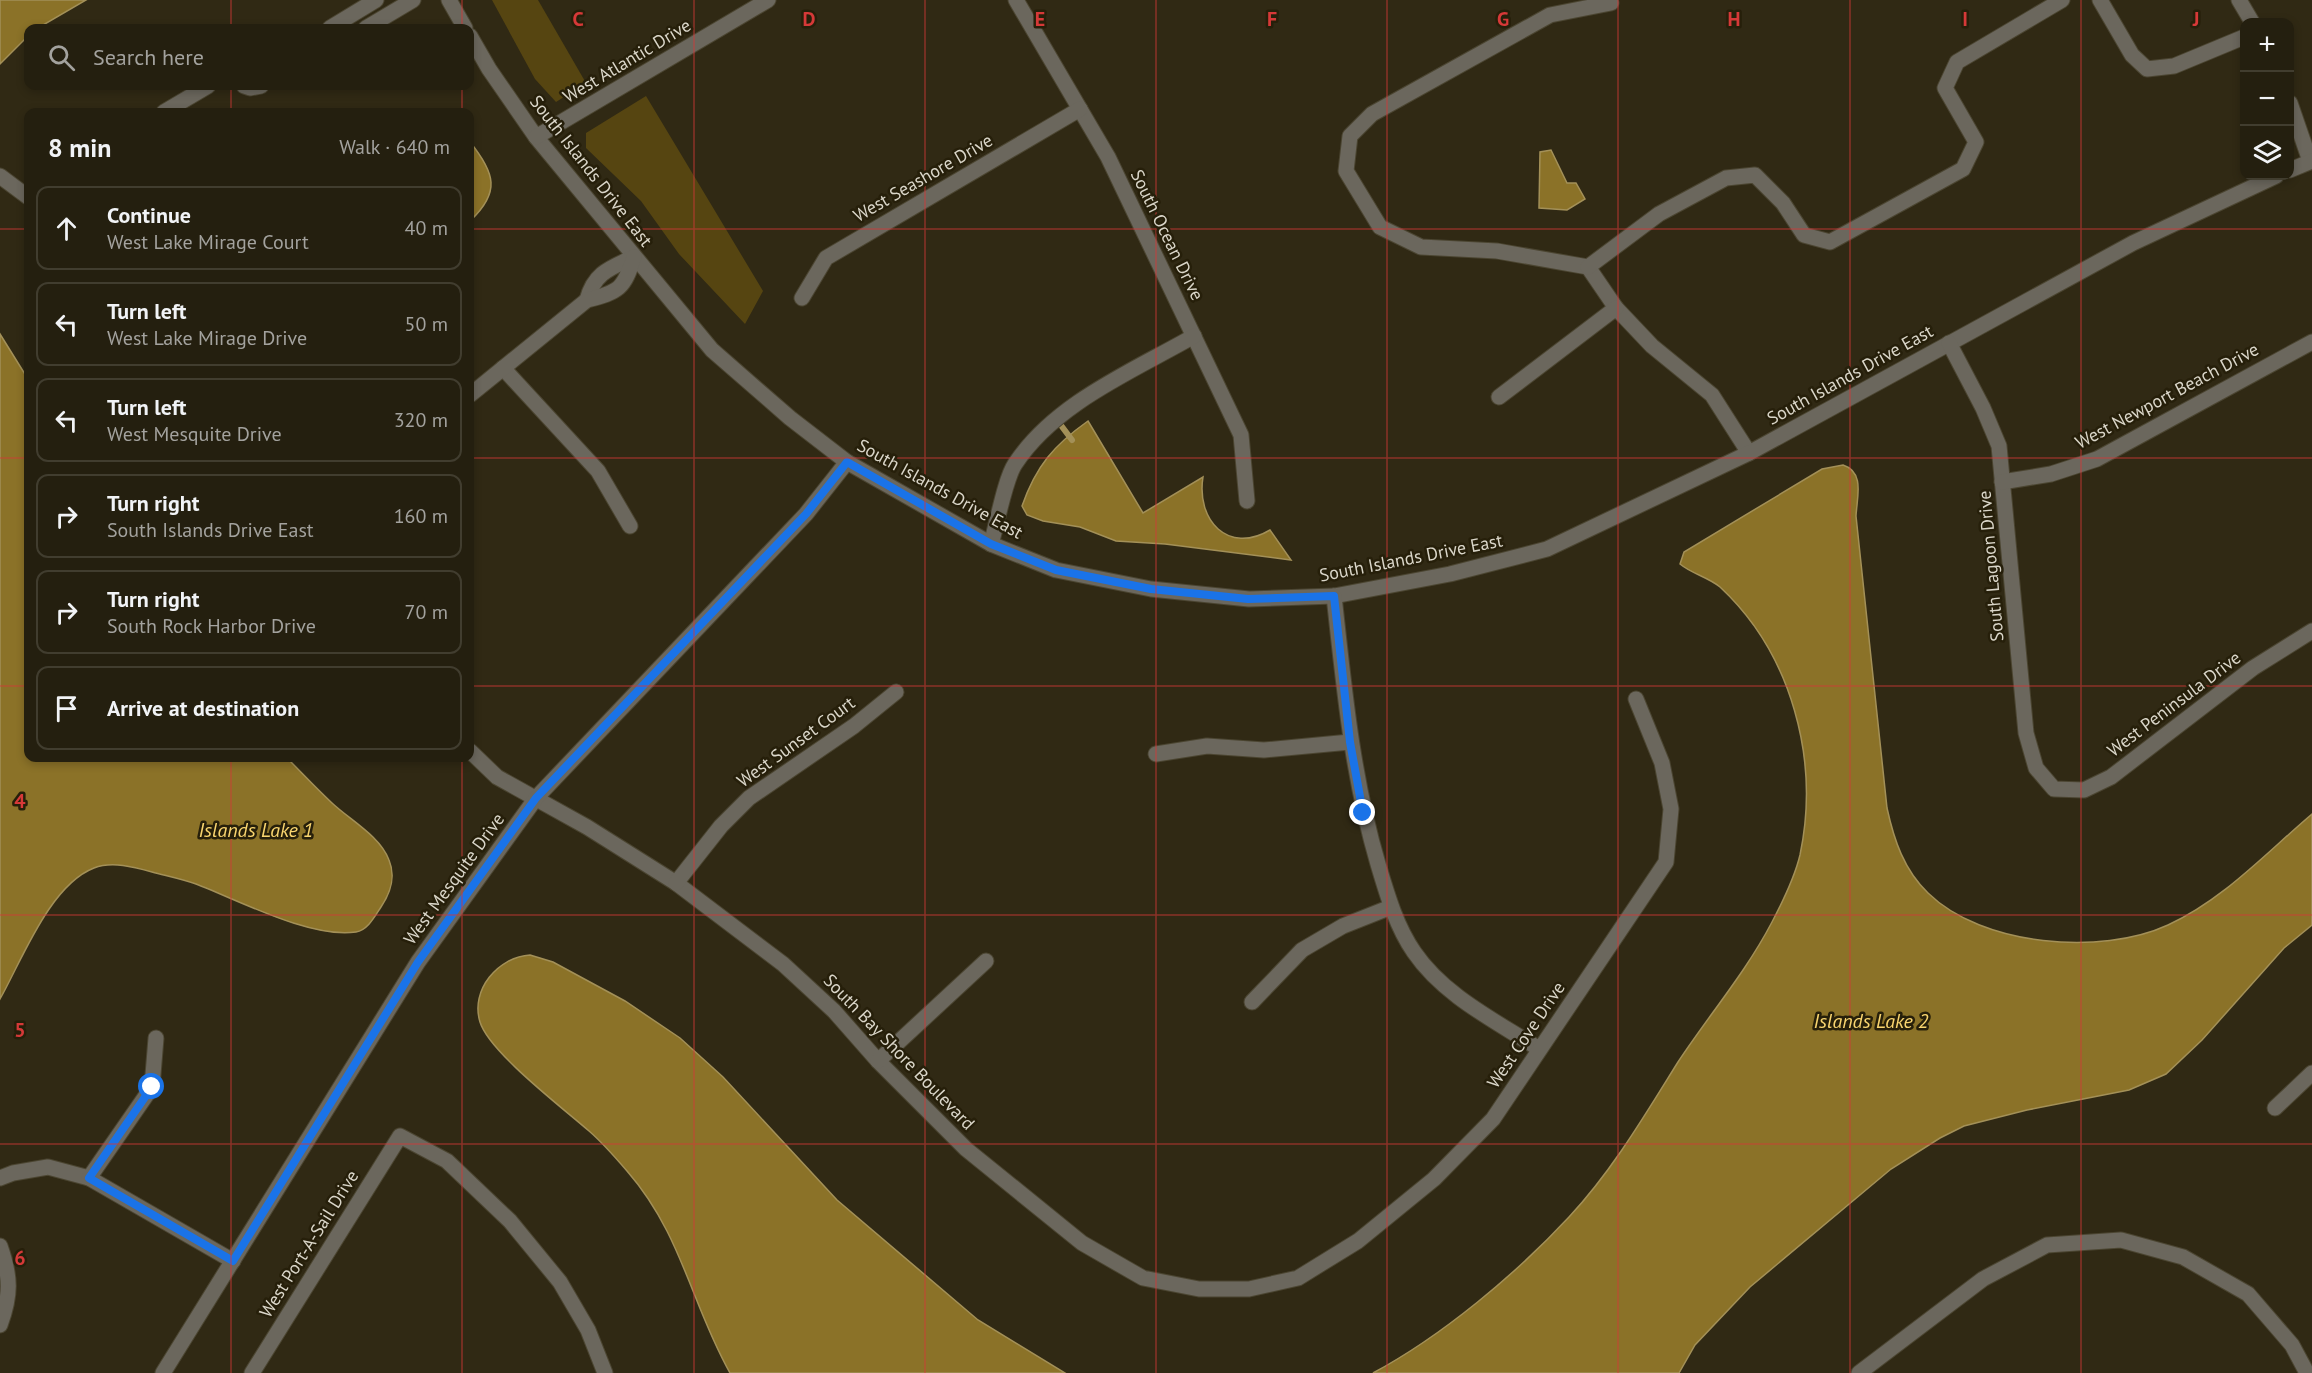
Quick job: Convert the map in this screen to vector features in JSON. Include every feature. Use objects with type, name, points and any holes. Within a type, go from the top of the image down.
[{"type":"street","points":[[337,24],[376,0]]},
{"type":"street","points":[[373,24],[413,0]]},
{"type":"street","points":[[449,0],[463,24]]},
{"type":"street","name":"West Atlantic Drive","points":[[536,137],[768,0]]},
{"type":"street","name":"South Ocean Drive","points":[[1016,0],[1108,157],[1241,435],[1247,501]]},
{"type":"street","points":[[1588,267],[1659,214],[1726,178],[1755,175],[1783,203],[1804,235],[1830,242],[1964,169],[1976,142],[1946,88],[1958,62],[2062,0]]},
{"type":"street","points":[[2100,0],[2132,55],[2147,69],[2174,66],[2240,39]]},
{"type":"street","points":[[2239,0],[2250,18]]},
{"type":"street","points":[[1611,3],[1550,15],[1372,114],[1350,136],[1346,171],[1380,227],[1421,247],[1497,251],[1588,267],[1616,308],[1652,346],[1712,395],[1749,453]]},
{"type":"street","name":"South Islands Drive East","points":[[474,42],[536,137],[712,350],[790,418],[847,462],[991,544],[1056,570],[1151,589],[1248,599],[1334,596],[1450,574],[1547,549],[1749,453],[2133,243],[2267,180]]},
{"type":"street","points":[[171,108],[201,90]]},
{"type":"street","name":"West Seashore Drive","points":[[802,298],[826,258],[1080,109]]},
{"type":"street","points":[[2294,116],[2311,161],[2294,168]]},
{"type":"street","points":[[0,176],[24,193]]},
{"type":"street","points":[[474,392],[587,300],[608,295],[626,282],[634,257]]},
{"type":"street","points":[[1499,397],[1616,308]]},
{"type":"street","points":[[991,544],[1014,466],[1047,426],[1090,396],[1194,336]]},
{"type":"street","name":"West Newport Beach Drive","points":[[2002,482],[2051,474],[2097,459],[2312,342]]},
{"type":"street","name":"South Lagoon Drive","points":[[1949,343],[1983,408],[1999,446],[2026,733],[2036,768],[2054,789]]},
{"type":"street","points":[[503,368],[598,471],[630,526]]},
{"type":"street","name":"West Mesquite Drive","points":[[163,1373],[418,962],[536,798],[806,514],[847,462]]},
{"type":"street","points":[[1334,596],[1350,742],[1363,813],[1391,907],[1414,952],[1447,989],[1539,1049]]},
{"type":"street","name":"West Peninsula Drive","points":[[2054,789],[2084,790],[2111,777],[2253,668],[2312,631]]},
{"type":"street","name":"West Sunset Court","points":[[676,884],[721,826],[749,798],[854,726],[896,692]]},
{"type":"street","name":"West Cove Drive","points":[[1249,1289],[1298,1278],[1358,1240],[1434,1179],[1493,1119],[1666,862],[1671,809],[1662,763],[1635,699]]},
{"type":"street","points":[[1156,754],[1207,746],[1264,750],[1350,742]]},
{"type":"street","name":"South Bay Shore Boulevard","points":[[474,755],[497,777],[536,798],[676,884],[783,964],[834,1011],[878,1061],[966,1149],[1082,1243],[1143,1278],[1199,1289],[1249,1289]]},
{"type":"street","points":[[1252,1002],[1302,950],[1343,926],[1391,907]]},
{"type":"street","points":[[878,1061],[986,961]]},
{"type":"street","points":[[89,1178],[152,1087],[156,1038]]},
{"type":"street","points":[[2275,1108],[2312,1072]]},
{"type":"street","name":"West Port-A-Sail Drive","points":[[252,1373],[400,1136],[447,1161],[510,1221],[560,1282],[588,1330],[605,1373]]},
{"type":"street","points":[[0,1178],[13,1173],[48,1167],[89,1178],[233,1261]]},
{"type":"street","points":[[1860,1373],[1983,1279],[2047,1245],[2121,1240],[2183,1257],[2248,1294],[2292,1345],[2307,1373]]},
{"type":"street","points":[[0,1246],[7,1266],[9,1300],[0,1325]]},
{"type":"shaded area","points":[[492,0],[538,0],[586,83],[556,102],[535,79]]},
{"type":"shaded area","points":[[646,96],[763,291],[745,324],[679,254],[641,201],[586,148],[586,133]]},
{"type":"water","points":[[0,0],[86,0],[45,24],[24,24],[24,40],[0,64]]},
{"type":"water","points":[[474,148],[485,163],[491,182],[487,201],[474,217]]},
{"type":"water","points":[[1551,150],[1567,183],[1576,183],[1585,199],[1567,210],[1539,208],[1540,152]]},
{"type":"water","name":"Islands Lake 1","points":[[0,334],[24,373],[24,762],[291,762],[332,803],[379,843],[389,860],[392,878],[385,901],[371,922],[360,931],[338,933],[318,930],[275,917],[185,881],[116,865],[94,868],[78,877],[51,907],[0,999]]},
{"type":"water","points":[[1088,421],[1143,513],[1203,477],[1202,493],[1205,507],[1210,519],[1218,529],[1228,536],[1241,538],[1255,537],[1270,530],[1291,560],[1165,544],[1116,541],[1080,527],[1043,521],[1027,515],[1022,506],[1040,468],[1065,439]]},
{"type":"water","name":"Islands Lake 2","points":[[1843,465],[1854,473],[1858,486],[1856,516],[1887,808],[1901,854],[1912,875],[1928,893],[1951,911],[1979,925],[2010,935],[2043,941],[2077,942],[2110,941],[2141,935],[2168,925],[2207,903],[2243,875],[2312,814],[2312,925],[2284,948],[2202,1040],[2166,1074],[2129,1090],[2027,1110],[1964,1126],[1940,1138],[1891,1169],[1750,1287],[1695,1345],[1679,1373],[1373,1373],[1425,1341],[1502,1282],[1548,1239],[1585,1199],[1627,1142],[1678,1062],[1739,976],[1776,915],[1798,863],[1805,819],[1806,782],[1802,746],[1794,710],[1782,676],[1766,644],[1745,614],[1720,587],[1680,564],[1684,552],[1822,469]]},
{"type":"water","points":[[530,955],[553,962],[625,1001],[680,1038],[723,1077],[837,1200],[978,1320],[1065,1373],[730,1373],[705,1321],[673,1244],[646,1195],[599,1140],[497,1049],[480,1022],[479,998],[489,977],[507,962]]},
{"type":"waterway","points":[[1057,420],[1072,440]]},
{"type":"route","points":[[152,1087],[89,1178],[233,1261],[418,962],[536,798],[806,514],[847,462],[991,544],[1056,570],[1151,589],[1248,599],[1334,596],[1350,742],[1363,813]]}]
